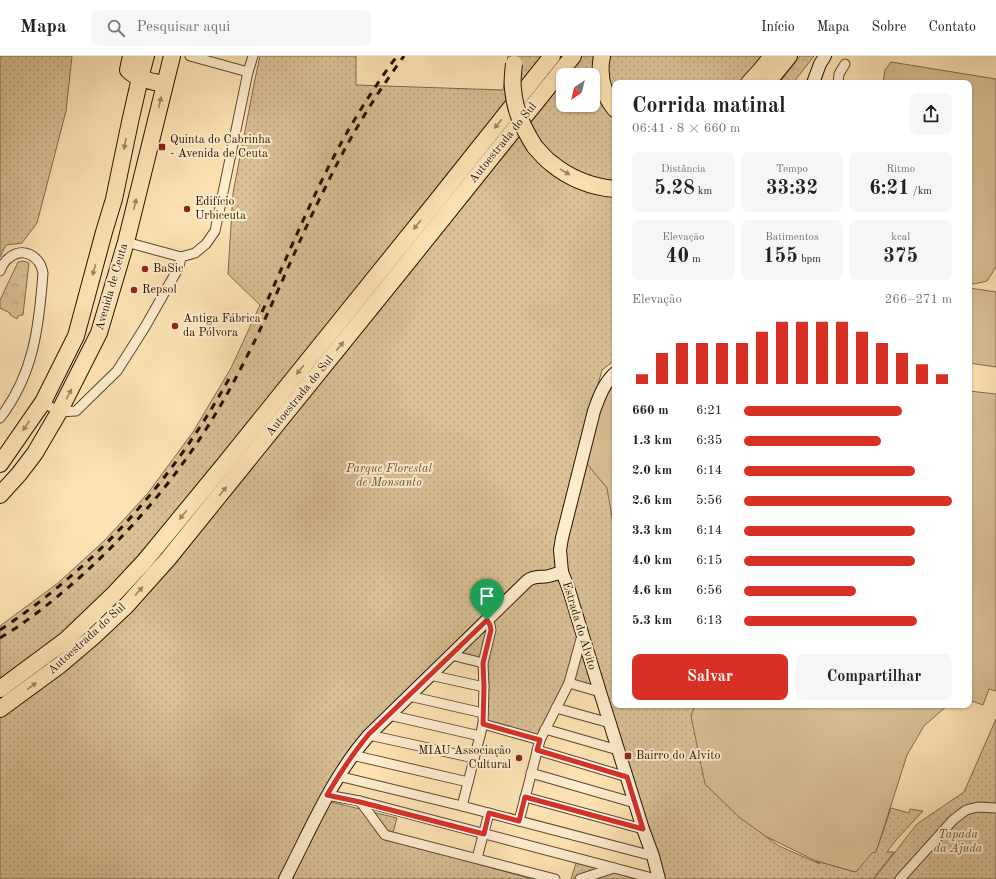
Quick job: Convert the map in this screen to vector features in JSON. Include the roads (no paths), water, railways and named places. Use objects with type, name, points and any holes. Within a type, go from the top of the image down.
[{"type":"highway","points":[[131,56],[128,70],[133,75],[164,84]]},
{"type":"highway","name":"Avenida de Ceuta","points":[[0,464],[43,402],[76,336],[114,198],[146,56]]},
{"type":"highway","name":"Avenida de Ceuta","points":[[0,495],[19,474],[34,453],[59,412],[99,334],[126,242],[172,56]]},
{"type":"highway","name":"Autoestrada do Sul","points":[[0,689],[66,640],[116,593],[144,562],[552,56]]},
{"type":"highway","name":"Autoestrada do Sul","points":[[0,708],[60,666],[93,637],[126,606],[168,559],[572,56]]},
{"type":"highway","points":[[602,56],[600,65],[602,84],[612,105]]},
{"type":"highway","points":[[752,80],[772,56]]},
{"type":"highway","points":[[770,80],[789,56]]},
{"type":"highway","points":[[515,60],[512,88],[516,110],[523,128],[535,147],[550,163],[584,183],[612,189]]},
{"type":"highway","points":[[130,122],[154,128]]},
{"type":"street","points":[[190,56],[248,72]]},
{"type":"street","points":[[126,242],[181,257],[195,253],[206,244],[214,231],[252,56]]},
{"type":"street","points":[[815,80],[820,64],[826,56]]},
{"type":"street","points":[[838,80],[839,74],[845,64]]},
{"type":"street","points":[[0,271],[3,264],[10,257],[19,253],[24,253],[37,259],[43,273],[35,339],[31,358],[24,377],[12,401],[0,418]]},
{"type":"street","points":[[43,402],[59,412],[76,411],[117,371],[145,327],[178,267],[181,257]]},
{"type":"street","name":"Estrada do Alvito","points":[[612,375],[604,388],[594,411],[562,538],[560,550],[562,572],[584,637],[643,829],[653,856],[658,879]]},
{"type":"street","points":[[285,879],[320,807],[352,755],[369,734],[530,579],[536,576],[549,576],[562,572]]},
{"type":"street","points":[[462,806],[483,724],[483,663],[491,630],[487,620]]},
{"type":"street","points":[[519,821],[540,740],[569,684],[580,639],[584,637]]},
{"type":"street","points":[[451,655],[483,663]]},
{"type":"street","points":[[430,675],[484,687]]},
{"type":"street","points":[[569,684],[600,692]]},
{"type":"street","points":[[408,696],[483,713]]},
{"type":"street","points":[[556,708],[610,723]]},
{"type":"street","points":[[389,714],[480,736]]},
{"type":"street","points":[[483,724],[540,740]]},
{"type":"street","points":[[545,729],[618,750]]},
{"type":"street","points":[[369,734],[474,758]]},
{"type":"street","points":[[537,750],[627,777]]},
{"type":"street","points":[[352,755],[468,782]]},
{"type":"street","points":[[531,773],[635,803]]},
{"type":"street","points":[[338,776],[462,806],[653,856]]},
{"type":"street","points":[[327,795],[360,802],[658,879]]},
{"type":"street","points":[[525,797],[643,829]]},
{"type":"street","points":[[360,802],[385,835],[555,879]]},
{"type":"street","points":[[900,879],[953,820],[966,810],[996,808]]},
{"type":"street","points":[[477,858],[489,813]]},
{"type":"street","points":[[580,879],[614,868]]},
{"type":"railway","points":[[262,312],[313,199],[338,148],[362,108],[397,56]]},
{"type":"railway","points":[[0,638],[36,614],[59,596],[114,545],[156,498],[194,448],[227,394],[253,344],[315,208],[352,135],[382,87],[404,56]]},
{"type":"railway","points":[[0,630],[36,605],[69,578],[101,549],[130,518],[184,451],[208,415],[230,377]]},
{"type":"place","name":"Quinta do Cabrinha - Avenida de Ceuta","points":[[162,147]]},
{"type":"place","name":"Edifício Urbiceuta","points":[[187,209]]},
{"type":"place","name":"BaSic","points":[[145,269]]},
{"type":"place","name":"Repsol","points":[[134,290]]},
{"type":"place","name":"Antiga Fábrica da Pólvora","points":[[175,326]]},
{"type":"place","name":"Bairro do Alvito","points":[[628,756]]},
{"type":"place","name":"MIAU Associação Cultural","points":[[519,758]]},
{"type":"park label","name":"Parque Florestal de Monsanto","points":[[389,476]]},
{"type":"park label","name":"Tapada da Ajuda","points":[[958,842]]}]
